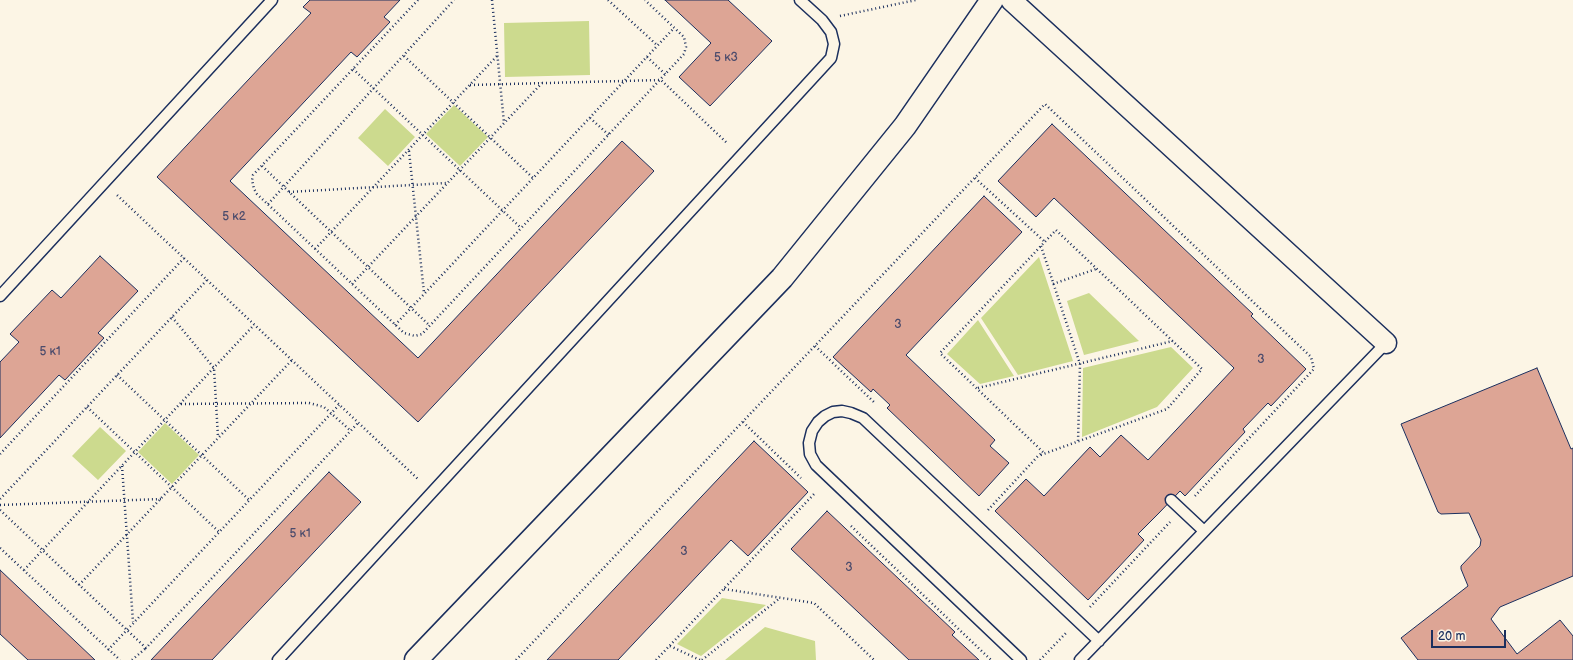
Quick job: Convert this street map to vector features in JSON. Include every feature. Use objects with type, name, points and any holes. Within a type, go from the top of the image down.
[{"type":"street","points":[[416,660],[782,278],[905,126],[992,0]]},
{"type":"street","points":[[1011,0],[1386,343]]},
{"type":"lane","points":[[0,296],[272,0]]},
{"type":"lane","points":[[278,660],[831,58],[834,44],[831,32],[822,20],[800,0]]},
{"type":"lane","points":[[1080,660],[1386,343]]},
{"type":"lane","points":[[1021,660],[816,465],[810,454],[809,443],[812,431],[818,422],[829,414],[842,411],[851,412],[863,418],[1098,641]]},
{"type":"lane","points":[[1171,500],[1204,531]]},
{"type":"path","points":[[418,0],[253,175],[252,185],[268,204],[404,333],[415,336],[422,334],[430,326],[684,54],[686,46],[684,37],[645,0]]},
{"type":"path","points":[[268,204],[454,0]]},
{"type":"path","points":[[492,0],[504,123]]},
{"type":"path","points":[[608,0],[658,46]]},
{"type":"path","points":[[822,20],[916,0]]},
{"type":"path","points":[[395,324],[675,28]]},
{"type":"path","points":[[404,56],[533,178]]},
{"type":"path","points":[[316,249],[497,56]]},
{"type":"path","points":[[646,57],[666,75]]},
{"type":"path","points":[[353,69],[521,228]]},
{"type":"path","points":[[470,85],[661,80],[741,156]]},
{"type":"path","points":[[352,284],[542,83]]},
{"type":"path","points":[[516,660],[1045,104],[1311,357],[1314,369],[1040,660]]},
{"type":"path","points":[[590,118],[609,136]]},
{"type":"path","points":[[408,150],[424,294]]},
{"type":"path","points":[[262,166],[430,326]]},
{"type":"path","points":[[975,178],[1045,242]]},
{"type":"path","points":[[104,183],[432,493]]},
{"type":"path","points":[[288,192],[448,183]]},
{"type":"path","points":[[988,510],[1038,456],[1043,452],[940,353],[1056,230],[1202,369],[1166,409],[1038,456]]},
{"type":"path","points":[[1041,246],[1080,364],[1078,442]]},
{"type":"path","points":[[0,454],[184,258]]},
{"type":"path","points":[[1053,284],[1096,268]]},
{"type":"path","points":[[0,499],[207,280]]},
{"type":"path","points":[[172,317],[214,368],[218,438]]},
{"type":"path","points":[[24,570],[254,325]]},
{"type":"path","points":[[977,388],[1173,341]]},
{"type":"path","points":[[80,585],[292,360]]},
{"type":"path","points":[[117,375],[249,500]]},
{"type":"path","points":[[180,404],[309,403],[324,407],[350,431]]},
{"type":"path","points":[[108,650],[339,405]]},
{"type":"path","points":[[87,407],[219,532]]},
{"type":"path","points":[[743,422],[805,481]]},
{"type":"path","points":[[132,660],[146,648],[358,423]]},
{"type":"path","points":[[122,465],[133,623]]},
{"type":"path","points":[[810,487],[822,498]]},
{"type":"path","points":[[656,660],[816,492]]},
{"type":"path","points":[[0,505],[161,499]]},
{"type":"path","points":[[0,510],[146,648]]},
{"type":"path","points":[[850,525],[991,660]]},
{"type":"path","points":[[0,548],[120,660]]},
{"type":"path","points":[[724,588],[814,604],[874,660]]},
{"type":"path","points":[[670,646],[701,660],[780,598]]},
{"type":"path","points":[[867,660],[870,657]]},
{"type":"green space","points":[[589,21],[590,75],[505,77],[504,23]]},
{"type":"green space","points":[[454,105],[488,137],[460,166],[426,134]]},
{"type":"green space","points":[[385,109],[415,137],[388,166],[358,138]]},
{"type":"green space","points":[[1039,257],[1073,361],[1018,375],[981,318]]},
{"type":"green space","points":[[1089,293],[1139,341],[1084,355],[1067,301]]},
{"type":"green space","points":[[978,320],[1014,376],[980,384],[947,354]]},
{"type":"green space","points":[[1171,347],[1193,368],[1157,407],[1082,437],[1083,368]]},
{"type":"green space","points":[[165,423],[199,455],[172,484],[138,452]]},
{"type":"green space","points":[[100,427],[126,451],[98,480],[72,456]]},
{"type":"green space","points":[[722,598],[766,605],[701,656],[677,644]]},
{"type":"green space","points":[[765,627],[815,641],[816,660],[725,660]]},
{"type":"building","points":[[310,0],[400,0],[384,17],[390,22],[357,57],[351,52],[230,181],[418,358],[622,141],[654,171],[418,422],[157,177],[311,13],[303,7]]},
{"type":"building","points":[[665,0],[728,0],[772,41],[710,106],[679,77],[711,43]]},
{"type":"building","points":[[1052,124],[1253,314],[1251,316],[1306,369],[1271,406],[1268,403],[1243,429],[1245,432],[1185,496],[1180,491],[1138,534],[1144,540],[1088,600],[995,511],[1026,479],[1044,496],[1090,447],[1100,457],[1121,435],[1148,460],[1234,368],[1054,198],[1036,217],[998,181]]},
{"type":"building","points":[[984,196],[1022,232],[906,355],[995,440],[990,446],[1009,463],[979,496],[887,408],[890,405],[873,389],[871,392],[833,357]]},
{"type":"building","points":[[100,256],[138,291],[98,333],[104,338],[65,380],[59,375],[0,438],[0,362],[19,342],[10,334],[52,290],[61,298]]},
{"type":"building","points":[[1537,368],[1571,449],[1573,448],[1573,576],[1500,607],[1491,619],[1517,654],[1560,620],[1573,636],[1573,660],[1418,660],[1401,638],[1468,586],[1461,566],[1480,546],[1481,540],[1469,513],[1441,514],[1438,512],[1401,424]]},
{"type":"building","points":[[754,441],[808,492],[748,556],[731,540],[618,660],[547,660]]},
{"type":"building","points":[[329,472],[361,502],[212,660],[151,660]]},
{"type":"building","points":[[827,511],[955,632],[952,635],[979,660],[909,660],[791,549]]},
{"type":"building","points":[[0,570],[95,660],[28,660],[0,634]]}]
